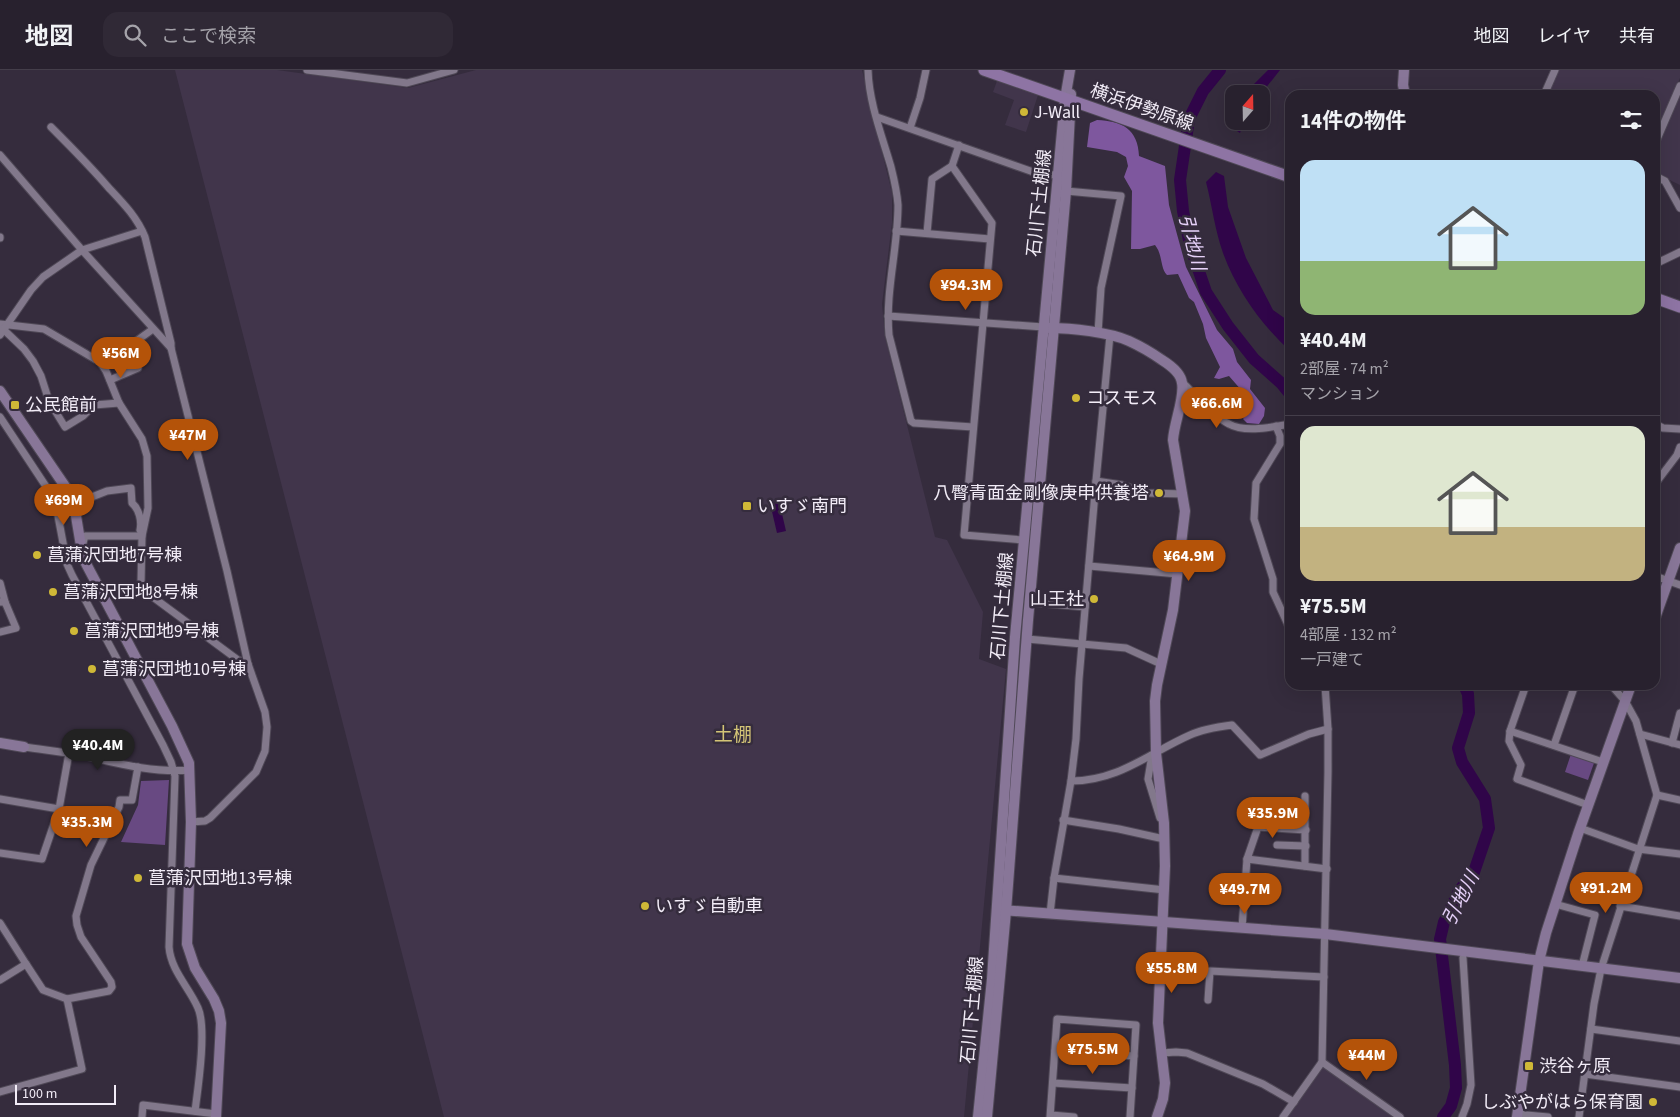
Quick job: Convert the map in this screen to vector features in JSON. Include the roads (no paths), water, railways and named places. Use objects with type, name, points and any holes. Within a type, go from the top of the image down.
[{"type":"main road","name":"横浜伊勢原線","points":[[984,70],[1174,133],[1285,175]]},
{"type":"main road","name":"横浜伊勢原線","points":[[1002,70],[1068,97]]},
{"type":"main road","name":"横浜伊勢原線","points":[[1199,142],[1285,169]]},
{"type":"main road","points":[[1660,300],[1680,307]]},
{"type":"main road","points":[[1660,307],[1680,313]]},
{"type":"street","points":[[307,70],[407,83],[454,70]]},
{"type":"street","points":[[868,70],[871,92],[895,184],[898,204],[888,316],[889,335],[912,420],[914,423],[973,427]]},
{"type":"street","points":[[910,128],[920,98],[926,70]]},
{"type":"street","points":[[1404,70],[1404,90]]},
{"type":"street","points":[[1546,90],[1555,70]]},
{"type":"street","points":[[1068,97],[1069,75]]},
{"type":"street","points":[[1660,132],[1680,86]]},
{"type":"street","name":"石川下土棚線","points":[[987,1117],[1001,911],[1015,637],[1043,327],[1068,97]]},
{"type":"street","name":"石川下土棚線","points":[[978,1117],[1001,911],[1027,639],[1066,191],[1068,97]]},
{"type":"street","points":[[877,117],[1039,174],[1058,176]]},
{"type":"street","points":[[51,127],[131,212],[142,231],[172,343],[170,348]]},
{"type":"street","points":[[927,233],[932,179],[952,166],[960,145]]},
{"type":"street","points":[[0,155],[170,348],[227,571],[248,664],[265,712],[267,727],[265,751],[256,772],[215,814],[205,821],[191,822]]},
{"type":"street","points":[[952,166],[992,223],[964,535],[1023,540]]},
{"type":"street","points":[[1660,178],[1665,181],[1680,208]]},
{"type":"street","points":[[1066,191],[1121,196],[1101,288],[1098,333]]},
{"type":"street","points":[[2,328],[43,277],[82,250],[142,231]]},
{"type":"street","points":[[896,232],[990,239]]},
{"type":"street","points":[[1660,262],[1680,252]]},
{"type":"street","points":[[888,316],[1043,327],[1110,335],[1128,340],[1152,353],[1180,376],[1182,392],[1173,429],[1173,440],[1185,511],[1173,610],[1155,701],[1154,754],[1164,835],[1165,890],[1158,1023],[1165,1075],[1164,1091],[1157,1117]]},
{"type":"street","points":[[2,328],[44,329],[100,362],[110,380],[119,403],[142,439],[148,456],[148,508],[140,536]]},
{"type":"street","points":[[2,328],[24,349],[33,361],[41,376],[49,401],[65,427],[83,416],[94,405],[119,403]]},
{"type":"street","points":[[96,359],[104,354],[128,347],[153,329]]},
{"type":"street","points":[[1050,914],[1076,739],[1085,607],[1110,335]]},
{"type":"street","points":[[110,380],[138,368],[128,347]]},
{"type":"street","points":[[1182,382],[1228,424],[1248,428],[1285,425]]},
{"type":"street","points":[[0,391],[66,488],[74,504],[80,544],[88,571],[179,740],[186,754],[190,770],[191,822],[187,944],[195,968],[219,1011],[221,1023],[216,1115],[143,1105],[142,1117]]},
{"type":"street","points":[[0,417],[55,500],[67,564],[163,745],[174,771],[175,808],[169,947],[172,964],[199,1010],[201,1019],[200,1066],[196,1111]]},
{"type":"street","points":[[1276,426],[1280,436],[1280,444],[1256,484],[1254,518],[1273,580],[1273,592],[1285,618]]},
{"type":"street","points":[[1660,426],[1680,428]]},
{"type":"street","points":[[1660,475],[1678,455],[1680,447]]},
{"type":"street","points":[[1096,481],[1122,485],[1155,494],[1183,494]]},
{"type":"street","points":[[74,504],[107,492],[131,488],[132,503],[136,507],[141,525],[140,583],[146,592],[238,660],[248,664]]},
{"type":"street","points":[[80,544],[83,543],[85,536],[140,536]]},
{"type":"street","points":[[1660,604],[1680,548]]},
{"type":"street","points":[[1089,566],[1178,574]]},
{"type":"street","points":[[1660,578],[1680,585]]},
{"type":"street","points":[[0,583],[3,602],[16,628],[0,632]]},
{"type":"street","points":[[1030,602],[1085,607]]},
{"type":"street","points":[[1015,637],[1126,648],[1161,664]]},
{"type":"street","points":[[1283,1117],[1322,1062],[1327,869],[1328,728],[1324,690]]},
{"type":"street","points":[[1524,690],[1510,731],[1510,741],[1521,765],[1518,779],[1588,805]]},
{"type":"street","points":[[1554,746],[1573,690]]},
{"type":"street","points":[[1579,1117],[1601,969],[1638,849],[1657,795],[1636,721],[1625,701],[1615,690]]},
{"type":"street","points":[[1548,1117],[1517,1115],[1539,961],[1555,904],[1580,828],[1629,690]]},
{"type":"street","points":[[1672,743],[1680,712]]},
{"type":"street","points":[[1071,781],[1080,781],[1118,773],[1190,735],[1212,728],[1232,725],[1260,755],[1301,737],[1328,728]]},
{"type":"street","points":[[1510,731],[1603,762]]},
{"type":"street","points":[[1640,734],[1680,745]]},
{"type":"street","points":[[0,743],[69,753],[138,767],[174,771],[190,770]]},
{"type":"street","points":[[0,853],[42,859],[59,809],[69,753]]},
{"type":"street","points":[[0,923],[43,990],[67,999],[109,991],[112,987],[111,982],[81,937],[76,916],[91,865],[119,807],[120,800],[132,800],[138,767]]},
{"type":"street","points":[[1657,795],[1680,800]]},
{"type":"street","points":[[1305,796],[1305,866]]},
{"type":"street","points":[[0,799],[59,809]]},
{"type":"street","points":[[1063,820],[1164,835]]},
{"type":"street","points":[[1242,928],[1247,859],[1258,827],[1306,830]]},
{"type":"street","points":[[1580,828],[1638,849],[1680,854]]},
{"type":"street","points":[[1277,844],[1306,846]]},
{"type":"street","points":[[1247,859],[1327,869]]},
{"type":"street","points":[[1054,878],[1165,890]]},
{"type":"street","points":[[1555,904],[1595,915],[1582,966]]},
{"type":"street","points":[[1620,906],[1680,916]]},
{"type":"street","points":[[1001,911],[1325,934],[1465,955],[1539,961],[1680,978]]},
{"type":"street","points":[[1462,1117],[1471,1085],[1465,955]]},
{"type":"street","points":[[0,980],[26,964]]},
{"type":"street","points":[[1208,1000],[1210,971],[1324,977]]},
{"type":"street","points":[[0,1092],[82,1069],[67,999]]},
{"type":"street","points":[[1074,1117],[1050,1116],[1058,1019],[1136,1025],[1130,1117]]},
{"type":"street","points":[[1591,1029],[1680,1041]]},
{"type":"street","points":[[1055,1051],[1134,1056]]},
{"type":"street","points":[[1162,1053],[1187,1053],[1216,1067],[1263,1084],[1294,1102]]},
{"type":"street","points":[[1322,1062],[1400,1117]]},
{"type":"street","points":[[1585,1074],[1680,1088]]},
{"type":"street","points":[[1053,1083],[1132,1088]]},
{"type":"waterway","name":"引地川","points":[[1220,70],[1203,91],[1189,119],[1180,180],[1183,211],[1190,245],[1206,292],[1228,326],[1254,359],[1285,388]]},
{"type":"waterway","name":"引地川","points":[[1443,1117],[1451,1106],[1456,1088],[1440,939],[1444,922],[1459,891],[1474,872],[1489,828],[1485,799],[1462,762],[1458,748],[1469,713],[1466,690]]},
{"type":"place","name":"J-Wall","points":[[1024,112]]},
{"type":"place","name":"コスモス","points":[[1076,398]]},
{"type":"place","name":"公民館前","points":[[15,405]]},
{"type":"place","name":"八臀青面金剛像庚申供養塔","points":[[1159,493]]},
{"type":"place","name":"いすゞ南門","points":[[747,506]]},
{"type":"place","name":"菖蒲沢団地7号棟","points":[[37,555]]},
{"type":"place","name":"菖蒲沢団地8号棟","points":[[53,592]]},
{"type":"place","name":"山王社","points":[[1094,599]]},
{"type":"place","name":"菖蒲沢団地9号棟","points":[[74,631]]},
{"type":"place","name":"菖蒲沢団地10号棟","points":[[92,669]]},
{"type":"place","name":"菖蒲沢団地13号棟","points":[[138,878]]},
{"type":"place","name":"いすゞ自動車","points":[[645,906]]},
{"type":"place","name":"渋谷ヶ原","points":[[1529,1066]]},
{"type":"place","name":"しぶやがはら保育園","points":[[1653,1102]]},
{"type":"district","name":"土棚","points":[[733,734]]}]
